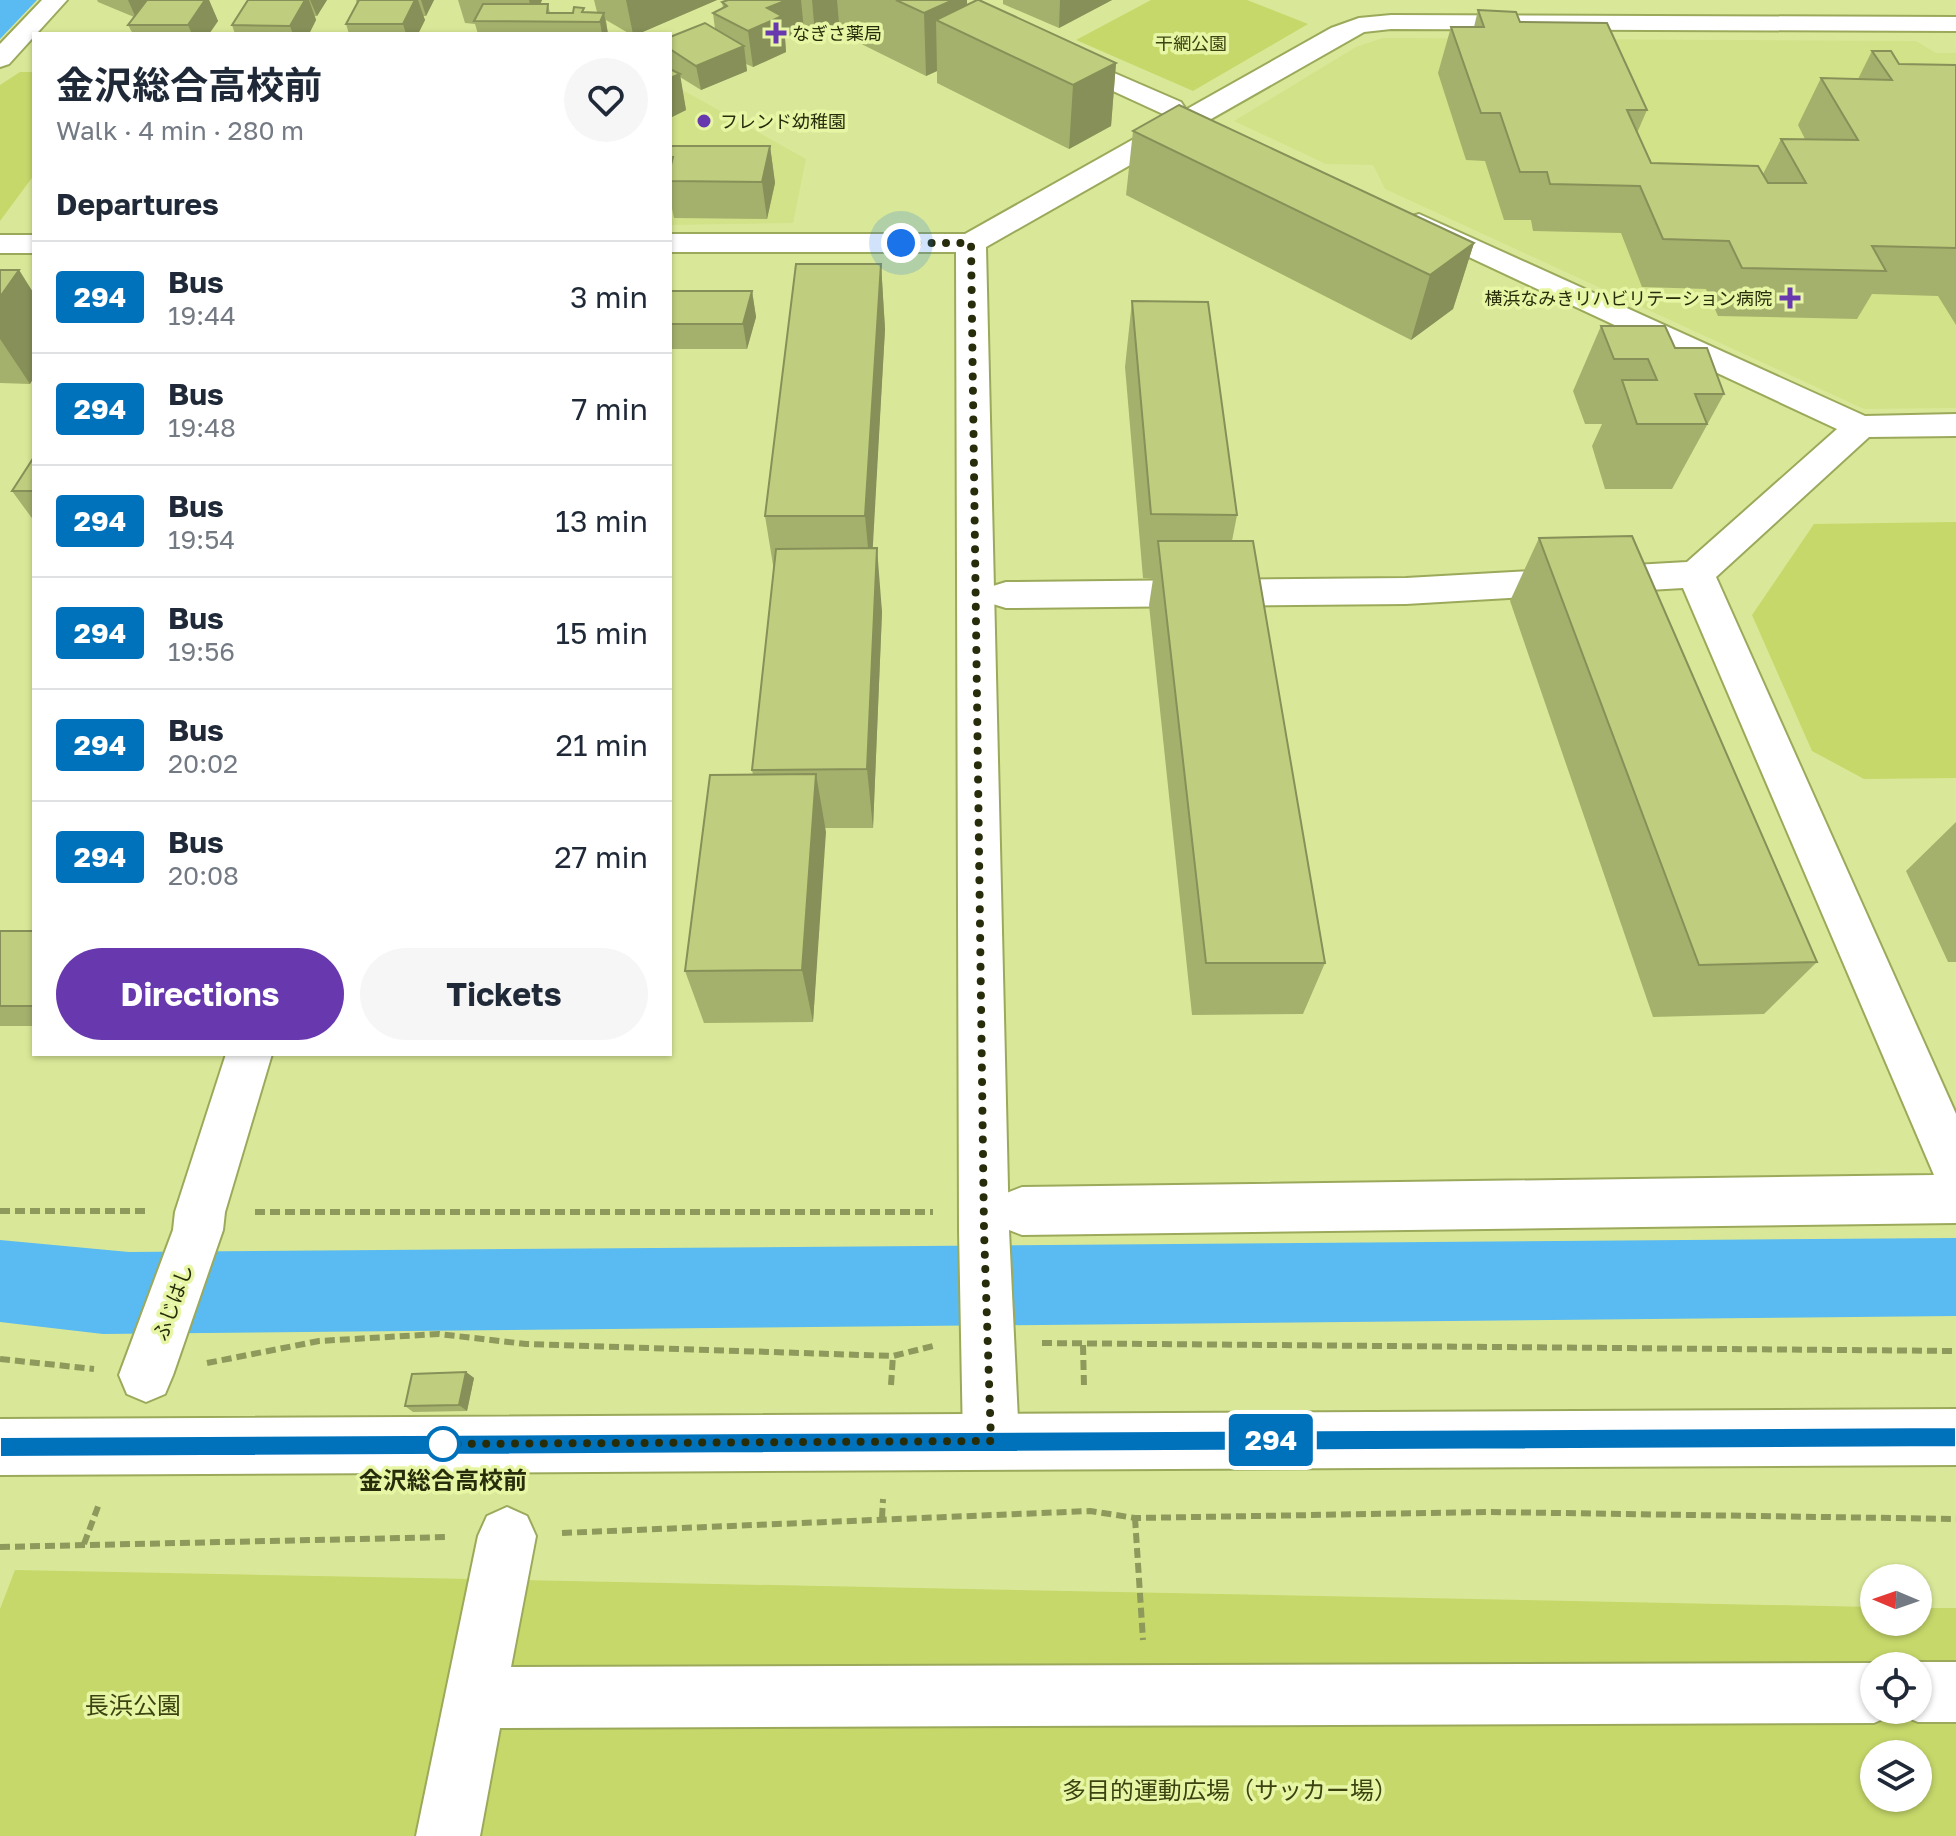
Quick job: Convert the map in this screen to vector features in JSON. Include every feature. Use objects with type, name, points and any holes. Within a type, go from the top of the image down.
[{"type":"street","points":[[52,32],[70,1]]},
{"type":"street","points":[[33,32],[70,1]]},
{"type":"street","points":[[672,243],[971,243],[1359,25],[1391,22],[1956,24]]},
{"type":"street","points":[[0,59],[32,32]]},
{"type":"street","points":[[1032,45],[1172,108]]},
{"type":"street","points":[[0,76],[32,57]]},
{"type":"street","points":[[1391,210],[1860,427],[1956,425]]},
{"type":"street","points":[[971,243],[997,1217],[987,1322],[991,1441]]},
{"type":"street","points":[[0,244],[32,244]]},
{"type":"street","points":[[1006,595],[1406,591],[1696,574],[1860,427]]},
{"type":"street","points":[[1696,574],[1956,1170]]},
{"type":"street","name":"ふじはし","points":[[146,1375],[199,1221],[248,1056]]},
{"type":"street","points":[[997,1217],[1956,1199]]},
{"type":"street","points":[[0,1447],[1956,1437]]},
{"type":"street","points":[[448,1836],[507,1536]]},
{"type":"street","points":[[1932,1692],[1956,1692]]},
{"type":"street","points":[[475,1698],[1860,1693]]},
{"type":"path","points":[[0,1211],[199,1221],[997,1217]]},
{"type":"path","points":[[0,1547],[507,1536],[1090,1511],[1135,1518],[1492,1512],[1956,1519]]},
{"type":"path","points":[[1135,1518],[1146,1697]]},
{"type":"shaded area","name":"横浜なみきリハビリテーション病院","points":[[1383,38],[1916,41],[1936,53],[1956,53],[1956,408],[1864,409],[1385,189],[1373,165],[1326,164],[1234,121],[1356,47]]},
{"type":"shaded area","name":"フレンド幼稚園","points":[[672,84],[806,159],[793,223],[672,225]]},
{"type":"green space","name":"干網公園","points":[[1151,0],[1247,0],[1308,24],[1193,91],[1076,40]]},
{"type":"green space","points":[[20,72],[32,72],[32,178],[0,221],[0,85]]},
{"type":"green space","points":[[1956,522],[1956,778],[1864,779],[1812,751],[1752,615],[1814,524]]},
{"type":"green space","name":"長浜公園","points":[[15,1570],[1860,1607],[1860,1636],[1932,1636],[1932,1608],[1956,1608],[1956,1836],[0,1836],[0,1609]]},
{"type":"water","points":[[0,0],[37,0],[0,39]]},
{"type":"water","points":[[1956,1238],[1956,1316],[103,1334],[0,1322],[0,1240],[129,1252]]},
{"type":"building","points":[[147,0],[205,0],[188,25],[128,25]]},
{"type":"building","points":[[248,0],[305,0],[290,26],[232,25]]},
{"type":"building","points":[[359,0],[415,0],[403,24],[346,24]]},
{"type":"building","points":[[787,0],[767,8],[782,16],[748,31],[713,13],[727,6],[722,2]]},
{"type":"building","points":[[896,0],[953,0],[924,13]]},
{"type":"building","points":[[977,0],[1116,63],[1073,85],[936,20]]},
{"type":"building","points":[[483,4],[548,4],[547,13],[573,13],[574,7],[584,8],[582,12],[604,13],[600,22],[474,21]]},
{"type":"building","points":[[1478,10],[1516,12],[1520,22],[1607,23],[1647,110],[1627,110],[1651,163],[1758,166],[1768,183],[1806,183],[1781,139],[1858,140],[1821,78],[1892,80],[1872,51],[1891,51],[1899,64],[1956,65],[1956,248],[1872,246],[1886,271],[1742,268],[1729,241],[1663,239],[1640,186],[1550,184],[1547,172],[1520,172],[1500,113],[1481,113],[1451,27],[1484,27]]},
{"type":"building","points":[[705,23],[744,46],[696,66],[672,50],[672,36]]},
{"type":"building","points":[[1179,105],[1474,243],[1430,275],[1133,131]]},
{"type":"building","points":[[672,146],[770,146],[762,182],[672,181]]},
{"type":"building","points":[[796,264],[881,264],[865,516],[765,516]]},
{"type":"building","points":[[0,270],[19,270],[0,297]]},
{"type":"building","points":[[672,291],[752,291],[743,324],[672,324]]},
{"type":"building","points":[[1132,301],[1208,302],[1237,515],[1151,514]]},
{"type":"building","points":[[1601,326],[1665,326],[1675,348],[1707,348],[1724,394],[1695,394],[1707,424],[1637,424],[1622,380],[1657,380],[1648,359],[1614,359]]},
{"type":"building","points":[[32,460],[32,491],[12,491]]},
{"type":"building","points":[[1632,536],[1817,962],[1699,965],[1539,538]]},
{"type":"building","points":[[1158,541],[1253,541],[1325,963],[1206,963]]},
{"type":"building","points":[[877,548],[867,769],[752,770],[776,549]]},
{"type":"building","points":[[816,774],[802,970],[685,971],[710,775]]},
{"type":"building","points":[[0,931],[32,931],[32,1006],[0,1006]]},
{"type":"building","points":[[466,1372],[459,1405],[405,1406],[412,1374]]},
{"type":"bus line","name":"294","points":[[0,1447],[1956,1437]]},
{"type":"place","name":"なぎさ薬局","points":[[776,33]]},
{"type":"place","name":"フレンド幼稚園","points":[[704,121]]},
{"type":"place","name":"横浜なみきリハビリテーション病院","points":[[1790,298]]},
{"type":"place","name":"金沢総合高校前","points":[[443,1444]]},
{"type":"route","points":[[443,1444],[991,1441],[984,1230],[971,243],[901,243]]},
{"type":"park label","name":"多目的運動広場（サッカー場）","points":[[1230,1789]]}]
